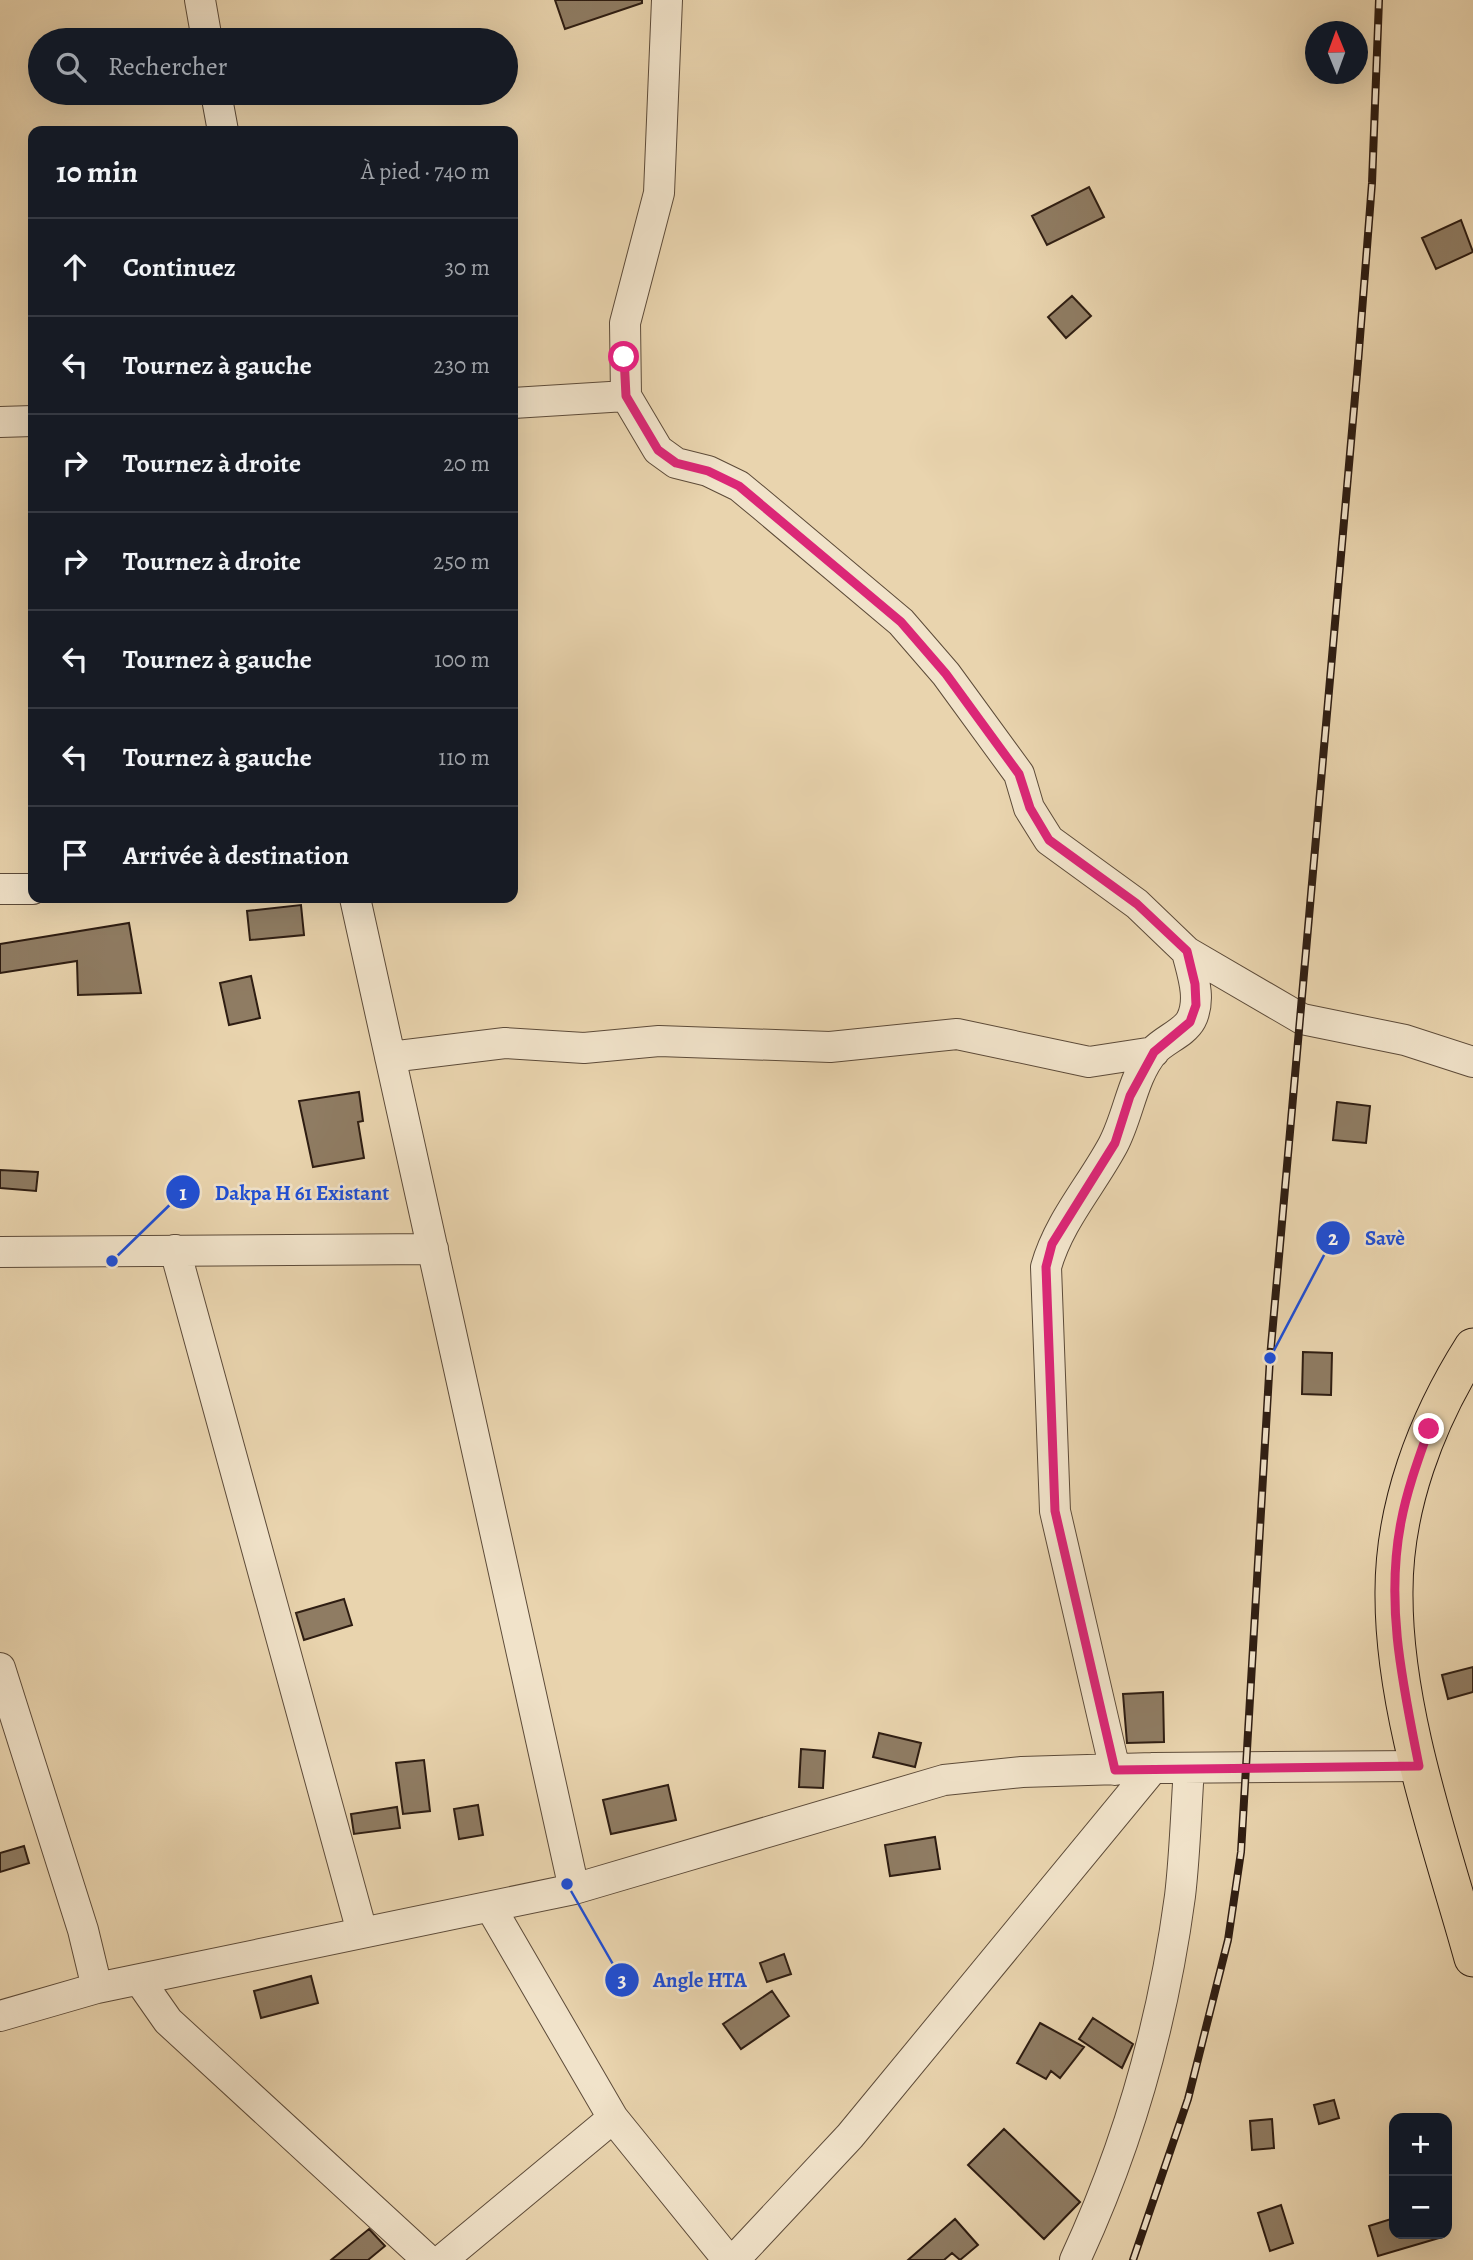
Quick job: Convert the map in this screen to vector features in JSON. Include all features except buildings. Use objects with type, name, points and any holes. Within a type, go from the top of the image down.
[{"type":"main road","points":[[1473,1347],[1454,1378],[1421,1453],[1401,1521],[1396,1559],[1396,1636],[1419,1766],[1473,1958]]},
{"type":"street","points":[[200,0],[205,28]]},
{"type":"street","points":[[667,0],[659,193],[625,323],[626,396],[658,450],[676,463],[708,471],[739,486],[901,622],[946,674],[1019,774],[1030,808],[1049,840],[1137,904],[1187,951],[1302,1019],[1405,1040],[1473,1062]]},
{"type":"street","points":[[218,105],[222,126]]},
{"type":"street","points":[[518,403],[626,396]]},
{"type":"street","points":[[0,422],[28,421]]},
{"type":"street","points":[[0,889],[28,889]]},
{"type":"street","points":[[356,903],[574,1889]]},
{"type":"street","points":[[1115,1770],[1055,1511],[1046,1267],[1052,1244],[1115,1143],[1130,1096],[1154,1052],[1190,1022],[1196,1005],[1195,984],[1187,951]]},
{"type":"street","points":[[390,1057],[505,1043],[584,1048],[659,1041],[830,1048],[957,1034],[1088,1062],[1154,1052]]},
{"type":"street","points":[[0,1252],[433,1249]]},
{"type":"street","points":[[176,1250],[362,1932]]},
{"type":"street","points":[[0,1668],[82,1930],[96,1989]]},
{"type":"street","points":[[0,2016],[96,1989],[574,1889],[944,1780],[1022,1772],[1153,1768],[1419,1766]]},
{"type":"street","points":[[734,2260],[850,2136],[1153,1768]]},
{"type":"street","points":[[1075,2260],[1102,2202],[1152,2053],[1180,1895],[1189,1768]]},
{"type":"street","points":[[491,1908],[613,2118],[728,2260]]},
{"type":"street","points":[[139,1981],[167,2021],[428,2260]]},
{"type":"street","points":[[442,2260],[613,2118]]},
{"type":"railway","points":[[1133,2260],[1188,2099],[1228,1940],[1241,1852],[1270,1358],[1358,363],[1372,183],[1379,0]]},
{"type":"place","name":"Dakpa H 61 Existant","points":[[112,1261]]},
{"type":"place","name":"Savè","points":[[1270,1358]]},
{"type":"place","name":"Angle HTA","points":[[567,1884]]},
{"type":"route","points":[[624,357],[626,396],[658,450],[676,463],[708,471],[739,486],[901,622],[946,674],[1019,774],[1030,808],[1049,840],[1137,904],[1187,951],[1195,984],[1196,1005],[1190,1022],[1154,1052],[1130,1096],[1115,1143],[1052,1244],[1046,1267],[1055,1511],[1115,1770],[1419,1766],[1402,1681],[1394,1596],[1401,1521],[1412,1476],[1429,1429]]}]
